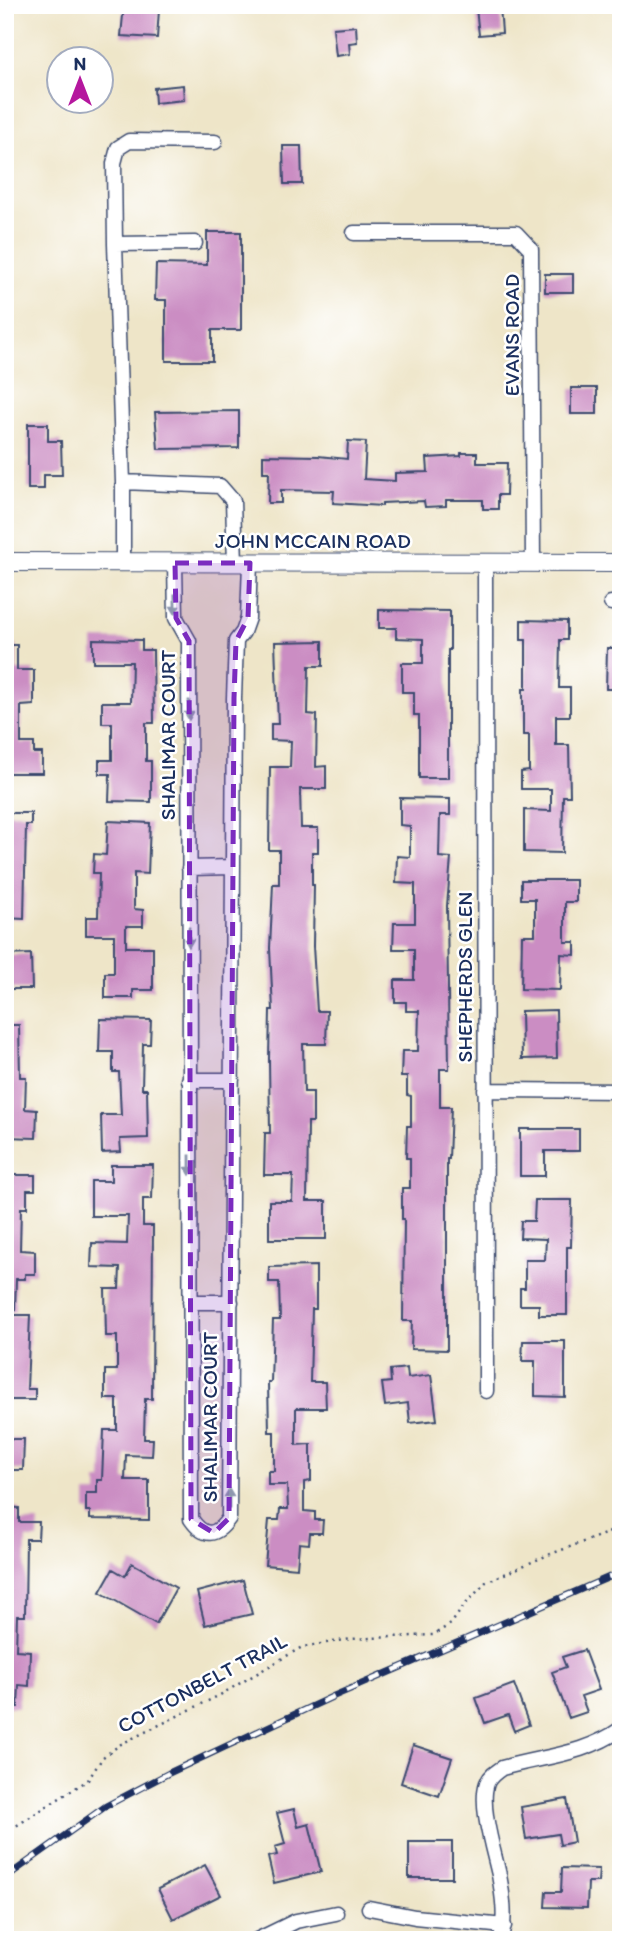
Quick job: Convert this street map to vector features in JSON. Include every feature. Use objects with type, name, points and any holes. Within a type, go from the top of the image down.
[{"type":"main road","name":"JOHN MCCAIN ROAD","points":[[5,562],[621,563]]},
{"type":"street","points":[[123,563],[114,163],[118,148],[129,141],[215,142]]},
{"type":"street","name":"EVANS ROAD","points":[[354,233],[516,233],[531,249],[533,563]]},
{"type":"street","points":[[115,244],[195,243]]},
{"type":"street","name":"SHALIMAR COURT","points":[[123,482],[220,486],[233,501],[248,618],[236,641],[229,1518],[221,1530],[214,1533],[197,1527],[191,1519],[189,641],[176,618],[175,563]]},
{"type":"street","name":"SHEPHERDS GLEN","points":[[485,563],[486,1391]]},
{"type":"street","points":[[189,868],[233,867]]},
{"type":"street","points":[[189,1080],[232,1080]]},
{"type":"street","points":[[485,1090],[621,1091]]},
{"type":"street","name":"SHALIMAR COURT","points":[[190,1302],[231,1301]]},
{"type":"street","points":[[369,1908],[503,1933],[499,1878],[487,1822],[487,1783],[502,1768],[581,1751],[621,1729]]},
{"type":"street","points":[[257,1940],[296,1921],[336,1913]]},
{"type":"path","name":"COTTONBELT TRAIL","points":[[5,1833],[88,1780],[103,1757],[121,1744],[220,1695],[302,1647],[351,1639],[433,1635],[451,1624],[486,1582],[621,1528]]},
{"type":"highlighted area","points":[[175,563],[250,563],[248,618],[236,641],[234,698],[229,1518],[214,1533],[191,1519],[189,641],[176,618]]},
{"type":"building","points":[[124,5],[142,5],[142,8],[159,10],[157,38],[121,36]]},
{"type":"building","points":[[500,6],[502,33],[479,35],[476,8]]},
{"type":"building","points":[[356,26],[357,42],[349,43],[350,54],[336,56],[333,28]]},
{"type":"building","points":[[183,85],[184,100],[155,103],[154,88]]},
{"type":"building","points":[[283,146],[301,146],[302,184],[284,184]]},
{"type":"building","points":[[207,232],[241,232],[241,330],[212,330],[212,361],[166,361],[166,300],[155,300],[156,264],[207,265]]},
{"type":"building","points":[[545,274],[573,274],[573,292],[545,292]]},
{"type":"building","points":[[571,388],[597,388],[597,414],[571,414]]},
{"type":"building","points":[[239,411],[239,448],[158,449],[155,412]]},
{"type":"building","points":[[28,424],[48,424],[48,441],[61,441],[62,475],[44,475],[44,489],[28,489]]},
{"type":"building","points":[[348,441],[366,442],[364,479],[395,481],[395,473],[428,472],[427,458],[477,453],[477,463],[507,463],[506,495],[498,495],[498,509],[483,509],[483,500],[446,500],[446,506],[425,507],[424,501],[382,503],[382,506],[333,503],[334,491],[281,490],[281,503],[268,503],[269,472],[263,472],[263,455],[347,459]]},
{"type":"building","points":[[379,610],[450,611],[448,778],[419,778],[419,715],[414,715],[414,692],[402,692],[402,663],[423,663],[423,639],[396,638],[396,628],[379,628]]},
{"type":"building","points":[[521,620],[567,621],[567,640],[560,640],[559,688],[570,688],[570,716],[556,716],[556,745],[569,745],[570,796],[563,796],[562,853],[524,852],[524,810],[551,811],[551,789],[521,789],[521,772],[529,771],[529,735],[523,735],[526,640],[521,640]]},
{"type":"building","points":[[93,639],[142,640],[142,650],[153,650],[154,723],[146,723],[146,761],[151,761],[151,802],[109,801],[110,774],[99,774],[99,760],[112,760],[112,723],[102,723],[102,702],[131,702],[132,662],[93,662]]},
{"type":"building","points":[[323,641],[323,666],[309,666],[308,714],[317,715],[316,767],[326,766],[326,789],[300,789],[301,828],[318,828],[318,852],[312,852],[313,946],[317,1011],[327,1011],[326,1044],[303,1044],[304,1092],[313,1092],[313,1122],[308,1122],[307,1201],[326,1201],[326,1239],[269,1239],[269,1201],[292,1201],[293,1175],[264,1175],[265,1133],[270,1133],[270,1010],[273,1010],[270,948],[273,884],[279,884],[279,850],[269,850],[270,767],[290,767],[291,741],[271,740],[271,724],[278,724],[275,642]]},
{"type":"building","points":[[5,645],[17,645],[17,670],[34,670],[34,705],[21,706],[21,743],[34,743],[34,753],[42,753],[42,773],[5,773]]},
{"type":"building","points":[[607,648],[621,648],[620,689],[606,689]]},
{"type":"building","points":[[400,798],[450,799],[450,815],[440,815],[439,857],[451,858],[447,906],[449,1069],[440,1069],[440,1107],[451,1107],[447,1159],[447,1350],[411,1349],[412,1321],[403,1321],[402,1188],[410,1188],[410,1158],[406,1158],[407,1126],[411,1126],[411,1096],[407,1095],[407,1077],[401,1077],[402,1051],[418,1051],[419,1011],[406,1011],[406,1002],[395,1002],[395,980],[414,980],[414,949],[393,949],[394,923],[415,923],[415,884],[396,883],[397,856],[410,857],[410,826],[400,825]]},
{"type":"building","points":[[5,813],[31,813],[31,825],[26,825],[24,919],[5,918]]},
{"type":"building","points":[[108,821],[150,823],[148,874],[134,873],[134,909],[143,910],[143,926],[126,926],[126,947],[153,947],[153,990],[133,990],[133,998],[105,998],[105,973],[114,973],[114,935],[86,935],[86,917],[98,917],[99,873],[93,873],[94,854],[106,855]]},
{"type":"building","points":[[521,880],[576,880],[576,902],[565,902],[565,942],[575,942],[575,955],[561,954],[560,990],[521,989],[522,935],[535,935],[535,899],[521,899]]},
{"type":"building","points":[[31,954],[32,989],[5,989],[5,955]]},
{"type":"building","points":[[556,1010],[557,1058],[522,1059],[521,1011]]},
{"type":"building","points":[[100,1019],[151,1020],[150,1044],[143,1044],[142,1089],[147,1089],[148,1138],[120,1139],[121,1152],[102,1153],[101,1115],[121,1115],[119,1072],[113,1072],[113,1052],[99,1052]]},
{"type":"building","points":[[5,1025],[19,1025],[20,1077],[26,1077],[25,1109],[37,1110],[36,1138],[5,1137]]},
{"type":"building","points":[[520,1129],[579,1129],[579,1151],[545,1151],[545,1176],[520,1176]]},
{"type":"building","points":[[111,1165],[153,1165],[152,1199],[143,1199],[143,1226],[153,1226],[152,1399],[145,1399],[144,1439],[153,1439],[152,1456],[126,1455],[125,1480],[149,1480],[149,1520],[90,1519],[90,1511],[86,1511],[86,1493],[97,1493],[97,1480],[102,1480],[104,1430],[117,1430],[117,1399],[105,1399],[105,1370],[117,1370],[117,1336],[106,1336],[105,1289],[119,1289],[120,1268],[91,1267],[92,1243],[127,1244],[128,1216],[91,1216],[91,1181],[111,1181]]},
{"type":"building","points":[[5,1175],[35,1175],[35,1190],[27,1190],[27,1208],[21,1208],[20,1250],[35,1251],[35,1274],[25,1274],[25,1279],[16,1279],[15,1311],[5,1311]]},
{"type":"building","points":[[535,1200],[572,1200],[571,1247],[567,1247],[567,1315],[539,1315],[539,1305],[520,1305],[520,1288],[525,1288],[525,1260],[545,1260],[546,1239],[520,1238],[521,1221],[534,1221]]},
{"type":"building","points":[[316,1266],[316,1309],[312,1309],[310,1382],[325,1382],[326,1408],[296,1408],[296,1445],[311,1444],[311,1481],[304,1482],[304,1511],[315,1512],[315,1520],[323,1520],[322,1533],[310,1533],[309,1544],[299,1543],[297,1568],[265,1565],[269,1520],[279,1520],[280,1509],[288,1509],[287,1485],[268,1485],[268,1471],[274,1471],[274,1432],[269,1432],[268,1382],[271,1382],[273,1320],[280,1320],[279,1282],[269,1282],[269,1267]]},
{"type":"building","points":[[5,1315],[30,1315],[27,1389],[35,1389],[35,1400],[5,1400]]},
{"type":"building","points":[[523,1341],[565,1341],[565,1397],[535,1396],[535,1361],[522,1361]]},
{"type":"building","points":[[407,1368],[408,1378],[431,1375],[437,1420],[410,1423],[408,1403],[385,1406],[382,1383],[391,1382],[390,1370]]},
{"type":"building","points":[[5,1439],[24,1439],[23,1470],[5,1470]]},
{"type":"building","points":[[5,1507],[19,1508],[19,1522],[39,1522],[38,1539],[26,1539],[25,1616],[17,1616],[16,1650],[30,1651],[29,1686],[19,1685],[18,1707],[5,1707]]},
{"type":"building","points":[[132,1563],[176,1588],[156,1624],[100,1592],[113,1569],[125,1576]]},
{"type":"building","points":[[243,1580],[252,1614],[205,1625],[197,1592]]},
{"type":"building","points":[[584,1650],[599,1690],[581,1696],[587,1712],[569,1718],[552,1672],[566,1667],[562,1657]]},
{"type":"building","points":[[514,1684],[529,1725],[514,1731],[508,1715],[485,1723],[476,1698]]},
{"type":"building","points":[[413,1745],[452,1758],[439,1796],[401,1783]]},
{"type":"building","points":[[567,1799],[574,1842],[560,1845],[558,1834],[526,1839],[521,1807]]},
{"type":"building","points":[[294,1809],[298,1827],[309,1824],[321,1872],[274,1883],[268,1857],[277,1855],[275,1847],[285,1844],[277,1813]]},
{"type":"building","points":[[409,1842],[452,1842],[452,1878],[409,1878]]},
{"type":"building","points":[[205,1865],[221,1895],[173,1919],[158,1889]]},
{"type":"building","points":[[562,1868],[599,1869],[598,1882],[588,1882],[587,1908],[545,1907],[546,1892],[561,1892]]},
{"type":"railway","points":[[5,1878],[106,1806],[169,1773],[334,1696],[621,1572]]}]
